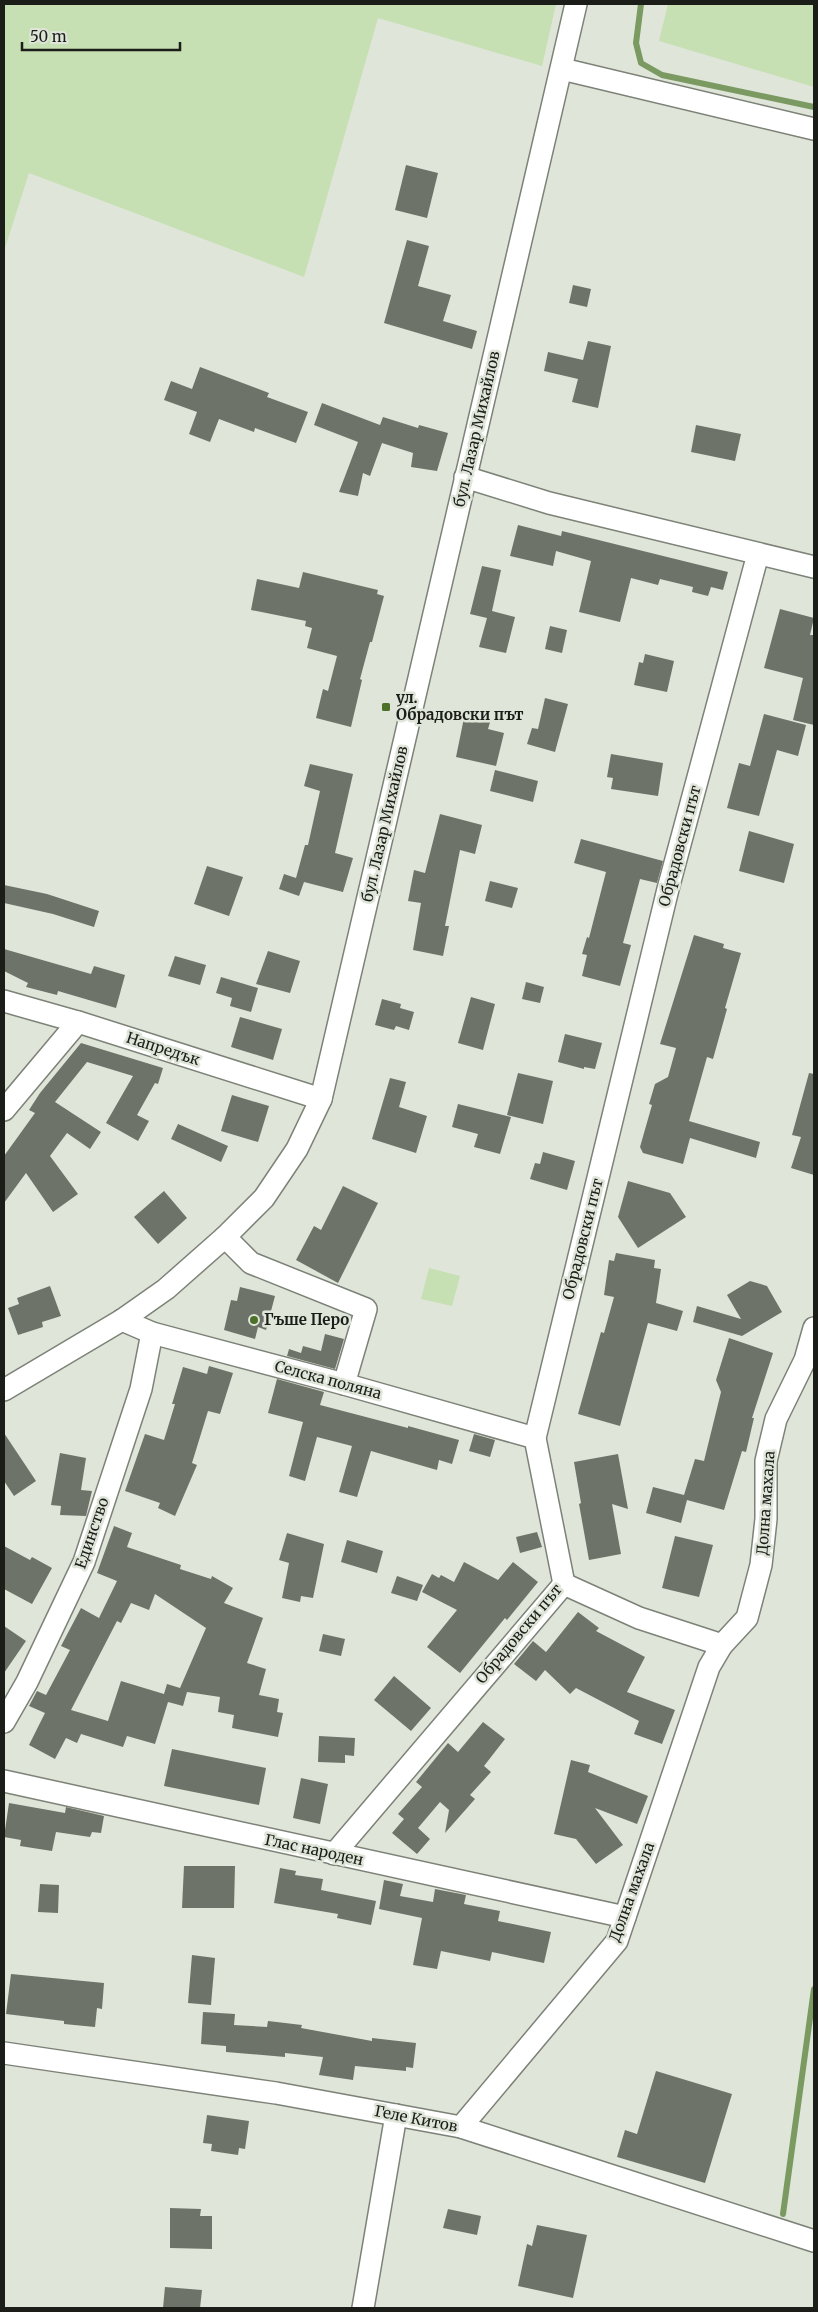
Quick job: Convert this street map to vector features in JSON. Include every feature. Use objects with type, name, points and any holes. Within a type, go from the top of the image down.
[{"type":"street","name":"бул. Лазар Михайлов","points":[[4,1390],[122,1320],[166,1289],[225,1237],[264,1198],[297,1149],[321,1099],[576,4]]},
{"type":"street","points":[[562,69],[814,129]]},
{"type":"street","points":[[465,477],[550,503],[814,567]]},
{"type":"street","name":"Обрадовски път","points":[[334,1854],[564,1584],[535,1438],[666,899],[758,554]]},
{"type":"street","name":"Напредък","points":[[4,1001],[78,1022],[321,1099]]},
{"type":"street","points":[[4,1110],[78,1022]]},
{"type":"street","points":[[225,1237],[250,1263],[366,1309],[344,1384]]},
{"type":"street","name":"Селска поляна","points":[[122,1320],[152,1333],[344,1384],[535,1438]]},
{"type":"street","name":"Долна махала","points":[[461,2127],[617,1941],[709,1667],[722,1645],[747,1618],[761,1565],[766,1519],[766,1462],[776,1418],[805,1360],[814,1328]]},
{"type":"street","name":"Единство","points":[[4,1722],[27,1682],[84,1562],[141,1389],[152,1333]]},
{"type":"street","points":[[564,1584],[639,1618],[722,1645]]},
{"type":"street","name":"Глас народен","points":[[4,1781],[625,1917]]},
{"type":"street","name":"Геле Китов","points":[[4,2053],[276,2093],[461,2127],[814,2241]]},
{"type":"street","points":[[363,2308],[396,2115]]},
{"type":"green space","points":[[4,4],[556,4],[542,66],[378,18],[304,277],[29,173],[4,251]]},
{"type":"green space","points":[[668,4],[814,4],[814,87],[659,41]]},
{"type":"green space","points":[[429,1268],[460,1276],[452,1306],[421,1299]]},
{"type":"building","points":[[406,165],[438,173],[427,218],[395,210]]},
{"type":"building","points":[[407,240],[429,246],[418,286],[451,295],[443,321],[477,331],[472,349],[384,323]]},
{"type":"building","points":[[573,285],[591,289],[587,307],[569,303]]},
{"type":"building","points":[[588,341],[611,346],[598,408],[572,402],[578,379],[544,371],[548,352],[583,360]]},
{"type":"building","points":[[200,367],[269,393],[267,397],[308,412],[296,443],[255,428],[254,432],[219,419],[210,442],[189,434],[197,412],[164,400],[171,381],[192,389]]},
{"type":"building","points":[[322,403],[380,425],[383,417],[418,428],[419,425],[448,433],[437,471],[411,467],[413,453],[382,443],[370,476],[363,473],[358,496],[339,492],[358,442],[314,425]]},
{"type":"building","points":[[696,425],[741,434],[735,461],[691,452]]},
{"type":"building","points":[[518,525],[561,536],[562,531],[728,572],[723,590],[711,587],[708,596],[692,592],[693,587],[660,579],[658,585],[631,578],[620,622],[579,612],[591,561],[556,551],[553,566],[510,556]]},
{"type":"building","points":[[482,566],[501,570],[492,611],[515,617],[506,653],[479,647],[487,618],[470,614]]},
{"type":"building","points":[[303,572],[378,590],[377,594],[384,596],[360,679],[362,680],[351,727],[316,718],[323,689],[328,691],[337,656],[307,648],[312,628],[305,626],[306,621],[251,610],[257,579],[299,588]]},
{"type":"building","points":[[780,609],[814,618],[810,635],[814,635],[814,725],[793,720],[803,678],[764,668]]},
{"type":"building","points":[[550,626],[567,630],[562,653],[545,649]]},
{"type":"building","points":[[645,654],[674,661],[667,692],[634,685],[639,662],[643,663]]},
{"type":"building","points":[[545,698],[568,704],[555,752],[527,744],[532,728],[538,729]]},
{"type":"building","points":[[465,713],[491,719],[488,729],[504,733],[496,766],[456,757]]},
{"type":"building","points":[[764,714],[806,725],[798,756],[777,750],[759,816],[727,808],[739,763],[750,766]]},
{"type":"building","points":[[611,754],[663,763],[658,796],[611,789],[613,778],[607,777]]},
{"type":"building","points":[[310,764],[353,774],[335,853],[353,858],[343,892],[304,882],[299,896],[279,889],[284,874],[296,878],[305,845],[308,845],[320,791],[304,786]]},
{"type":"building","points":[[495,770],[538,781],[533,802],[490,791]]},
{"type":"building","points":[[440,814],[482,825],[475,854],[460,850],[445,926],[449,926],[443,956],[413,950],[421,903],[408,901],[414,870],[425,873]]},
{"type":"building","points":[[749,831],[794,844],[784,883],[739,871]]},
{"type":"building","points":[[581,839],[663,861],[657,883],[640,879],[623,943],[631,945],[620,986],[582,976],[587,955],[582,954],[587,937],[589,938],[606,872],[574,863]]},
{"type":"building","points":[[207,866],[243,877],[229,916],[194,904]]},
{"type":"building","points":[[490,881],[518,888],[512,908],[485,901]]},
{"type":"building","points":[[4,885],[47,894],[99,911],[94,927],[53,914],[4,903]]},
{"type":"building","points":[[694,935],[724,944],[723,948],[741,953],[713,1059],[707,1057],[689,1121],[760,1142],[756,1158],[690,1138],[683,1164],[643,1153],[640,1147],[652,1105],[649,1104],[655,1084],[668,1077],[676,1048],[660,1044]]},
{"type":"building","points":[[4,949],[91,974],[94,966],[125,975],[116,1008],[58,991],[57,995],[26,987],[28,983],[4,971]]},
{"type":"building","points":[[268,951],[300,961],[290,993],[256,984]]},
{"type":"building","points":[[175,956],[206,965],[200,985],[168,976]]},
{"type":"building","points":[[221,977],[258,988],[251,1012],[230,1006],[232,998],[216,993]]},
{"type":"building","points":[[526,982],[544,987],[540,1003],[522,999]]},
{"type":"building","points":[[471,997],[495,1004],[483,1050],[458,1043]]},
{"type":"building","points":[[382,999],[401,1004],[400,1008],[414,1012],[409,1030],[396,1026],[394,1030],[375,1025]]},
{"type":"building","points":[[240,1017],[282,1029],[273,1060],[231,1047]]},
{"type":"building","points":[[565,1034],[602,1043],[595,1069],[584,1067],[584,1069],[558,1062]]},
{"type":"building","points":[[81,1043],[163,1068],[158,1084],[155,1083],[137,1115],[149,1121],[138,1141],[106,1123],[133,1076],[87,1062],[55,1102],[101,1132],[90,1149],[67,1133],[50,1156],[78,1194],[53,1212],[26,1173],[4,1203],[4,1156],[35,1113],[29,1110],[40,1093]]},
{"type":"building","points":[[518,1073],[553,1081],[543,1124],[507,1115]]},
{"type":"building","points":[[809,1073],[814,1074],[814,1175],[791,1168],[801,1137],[792,1135]]},
{"type":"building","points":[[390,1078],[406,1082],[399,1107],[427,1116],[416,1153],[372,1139]]},
{"type":"building","points":[[232,1095],[269,1106],[258,1142],[221,1131]]},
{"type":"building","points":[[458,1104],[511,1117],[500,1154],[474,1147],[478,1134],[452,1127]]},
{"type":"building","points":[[178,1124],[228,1146],[221,1162],[171,1139]]},
{"type":"building","points":[[543,1152],[575,1161],[567,1190],[530,1179],[535,1163],[540,1164]]},
{"type":"building","points":[[628,1181],[670,1193],[686,1217],[638,1248],[618,1217]]},
{"type":"building","points":[[343,1186],[378,1203],[338,1283],[296,1260],[314,1226],[321,1230]]},
{"type":"building","points":[[164,1191],[187,1218],[158,1244],[134,1217]]},
{"type":"building","points":[[616,1253],[655,1260],[654,1268],[661,1269],[656,1303],[683,1311],[677,1331],[648,1323],[620,1426],[578,1414],[601,1332],[604,1333],[614,1297],[604,1295],[609,1260],[614,1261]]},
{"type":"building","points":[[750,1281],[767,1286],[782,1312],[742,1336],[693,1322],[697,1306],[741,1319],[727,1295]]},
{"type":"building","points":[[50,1286],[61,1316],[42,1322],[43,1327],[18,1335],[8,1308],[19,1304],[17,1298]]},
{"type":"building","points":[[240,1287],[275,1296],[266,1330],[258,1327],[255,1339],[224,1330],[231,1300],[237,1301]]},
{"type":"building","points":[[325,1334],[344,1339],[335,1369],[287,1356],[289,1349],[301,1353],[303,1346],[321,1351]]},
{"type":"building","points":[[729,1338],[773,1353],[752,1418],[754,1418],[746,1452],[742,1451],[724,1510],[687,1500],[681,1523],[646,1513],[653,1487],[684,1495],[695,1459],[704,1461],[721,1392],[716,1380]]},
{"type":"building","points":[[209,1366],[233,1373],[220,1414],[208,1411],[192,1463],[197,1465],[175,1516],[158,1508],[160,1503],[125,1491],[145,1434],[164,1440],[175,1404],[172,1404],[183,1367],[207,1374]]},
{"type":"building","points":[[277,1379],[324,1392],[320,1405],[459,1440],[452,1464],[439,1460],[437,1470],[371,1451],[357,1497],[339,1492],[352,1446],[317,1437],[305,1481],[289,1476],[303,1422],[268,1413]]},
{"type":"building","points":[[4,1433],[36,1481],[14,1496],[4,1481]]},
{"type":"building","points":[[474,1434],[495,1440],[490,1457],[469,1451]]},
{"type":"building","points":[[60,1453],[86,1458],[81,1490],[92,1491],[86,1516],[60,1515],[61,1506],[51,1505]]},
{"type":"building","points":[[618,1454],[628,1509],[612,1504],[621,1554],[589,1560],[574,1462]]},
{"type":"building","points":[[114,1526],[132,1533],[127,1547],[181,1565],[180,1569],[211,1579],[212,1576],[233,1588],[224,1603],[263,1618],[247,1663],[266,1669],[259,1695],[279,1699],[277,1712],[283,1713],[278,1737],[232,1728],[234,1715],[218,1712],[220,1697],[187,1692],[183,1706],[168,1702],[155,1744],[127,1736],[123,1747],[81,1734],[77,1743],[66,1738],[55,1759],[29,1745],[45,1713],[29,1706],[37,1691],[46,1695],[70,1650],[61,1646],[81,1608],[99,1618],[117,1581],[97,1573]],"holes":[[[155,1594],[206,1628],[180,1688],[167,1684],[164,1694],[121,1681],[108,1721],[71,1710],[117,1621],[121,1623],[131,1603],[149,1610]]]},
{"type":"building","points":[[537,1532],[542,1547],[520,1553],[516,1537]]},
{"type":"building","points":[[287,1533],[324,1544],[313,1598],[301,1596],[300,1602],[282,1598],[289,1563],[279,1560]]},
{"type":"building","points":[[675,1536],[713,1545],[699,1597],[662,1588]]},
{"type":"building","points":[[347,1540],[383,1551],[377,1573],[341,1562]]},
{"type":"building","points":[[4,1546],[30,1560],[32,1557],[52,1568],[32,1604],[4,1589]]},
{"type":"building","points":[[464,1562],[498,1580],[513,1562],[538,1582],[507,1620],[505,1618],[460,1673],[427,1647],[457,1610],[422,1592],[432,1574],[439,1578],[441,1575],[454,1582]]},
{"type":"building","points":[[397,1576],[423,1585],[417,1601],[391,1593]]},
{"type":"building","points":[[578,1612],[599,1628],[596,1631],[645,1657],[627,1692],[675,1710],[662,1744],[634,1734],[639,1721],[576,1688],[570,1694],[545,1670],[536,1681],[514,1664],[533,1641],[546,1652]]},
{"type":"building","points":[[4,1626],[26,1641],[4,1673]]},
{"type":"building","points":[[323,1634],[345,1639],[341,1656],[319,1651]]},
{"type":"building","points":[[394,1676],[431,1708],[411,1731],[374,1700]]},
{"type":"building","points":[[483,1722],[505,1739],[484,1766],[491,1772],[470,1795],[475,1799],[445,1833],[449,1810],[440,1802],[418,1828],[430,1839],[417,1854],[392,1833],[404,1819],[398,1814],[422,1787],[416,1782],[448,1743],[458,1752]]},
{"type":"building","points":[[319,1736],[355,1738],[354,1756],[345,1755],[345,1763],[318,1762]]},
{"type":"building","points":[[172,1749],[266,1768],[259,1805],[164,1786]]},
{"type":"building","points":[[571,1760],[590,1765],[588,1772],[648,1796],[637,1824],[595,1808],[623,1845],[596,1864],[576,1839],[554,1834]]},
{"type":"building","points":[[301,1778],[328,1784],[320,1824],[293,1818]]},
{"type":"building","points":[[9,1803],[65,1813],[66,1807],[104,1816],[101,1833],[92,1832],[90,1837],[56,1832],[52,1851],[20,1846],[21,1840],[4,1837]]},
{"type":"building","points":[[184,1866],[235,1866],[234,1908],[182,1908]]},
{"type":"building","points":[[280,1868],[296,1871],[295,1875],[323,1879],[321,1890],[376,1901],[371,1925],[337,1918],[338,1914],[274,1903]]},
{"type":"building","points":[[384,1880],[403,1884],[400,1896],[433,1902],[435,1889],[466,1895],[464,1904],[500,1911],[498,1921],[551,1932],[544,1963],[492,1952],[490,1961],[441,1951],[437,1969],[413,1965],[422,1918],[379,1909]]},
{"type":"building","points":[[40,1884],[59,1885],[58,1913],[38,1912]]},
{"type":"building","points":[[192,1955],[215,1958],[211,2005],[188,2003]]},
{"type":"building","points":[[11,1974],[104,1983],[102,2009],[97,2008],[95,2027],[64,2024],[64,2021],[6,2014]]},
{"type":"building","points":[[203,2012],[235,2014],[234,2025],[267,2027],[268,2021],[302,2025],[301,2028],[372,2041],[372,2038],[416,2043],[413,2068],[406,2067],[406,2071],[355,2066],[353,2080],[319,2075],[323,2057],[285,2053],[285,2057],[226,2052],[226,2046],[201,2044]]},
{"type":"building","points":[[656,2071],[732,2094],[705,2183],[617,2157],[625,2130],[637,2134]]},
{"type":"building","points":[[207,2115],[249,2121],[245,2149],[239,2148],[238,2155],[211,2151],[212,2144],[203,2143]]},
{"type":"building","points":[[170,2208],[201,2209],[200,2216],[212,2216],[212,2249],[170,2248]]},
{"type":"building","points":[[448,2209],[481,2216],[477,2235],[443,2228]]},
{"type":"building","points":[[537,2225],[587,2235],[573,2298],[518,2286],[527,2244],[532,2246]]},
{"type":"building","points":[[165,2287],[202,2290],[200,2308],[163,2308]]},
{"type":"waterway","points":[[641,4],[636,43],[641,63],[662,75],[814,107]]},
{"type":"waterway","points":[[783,2214],[814,1989]]},
{"type":"place","name":"ул. Обрадовски път","points":[[386,707]]},
{"type":"place","name":"Гъше Перо","points":[[254,1320]]}]
